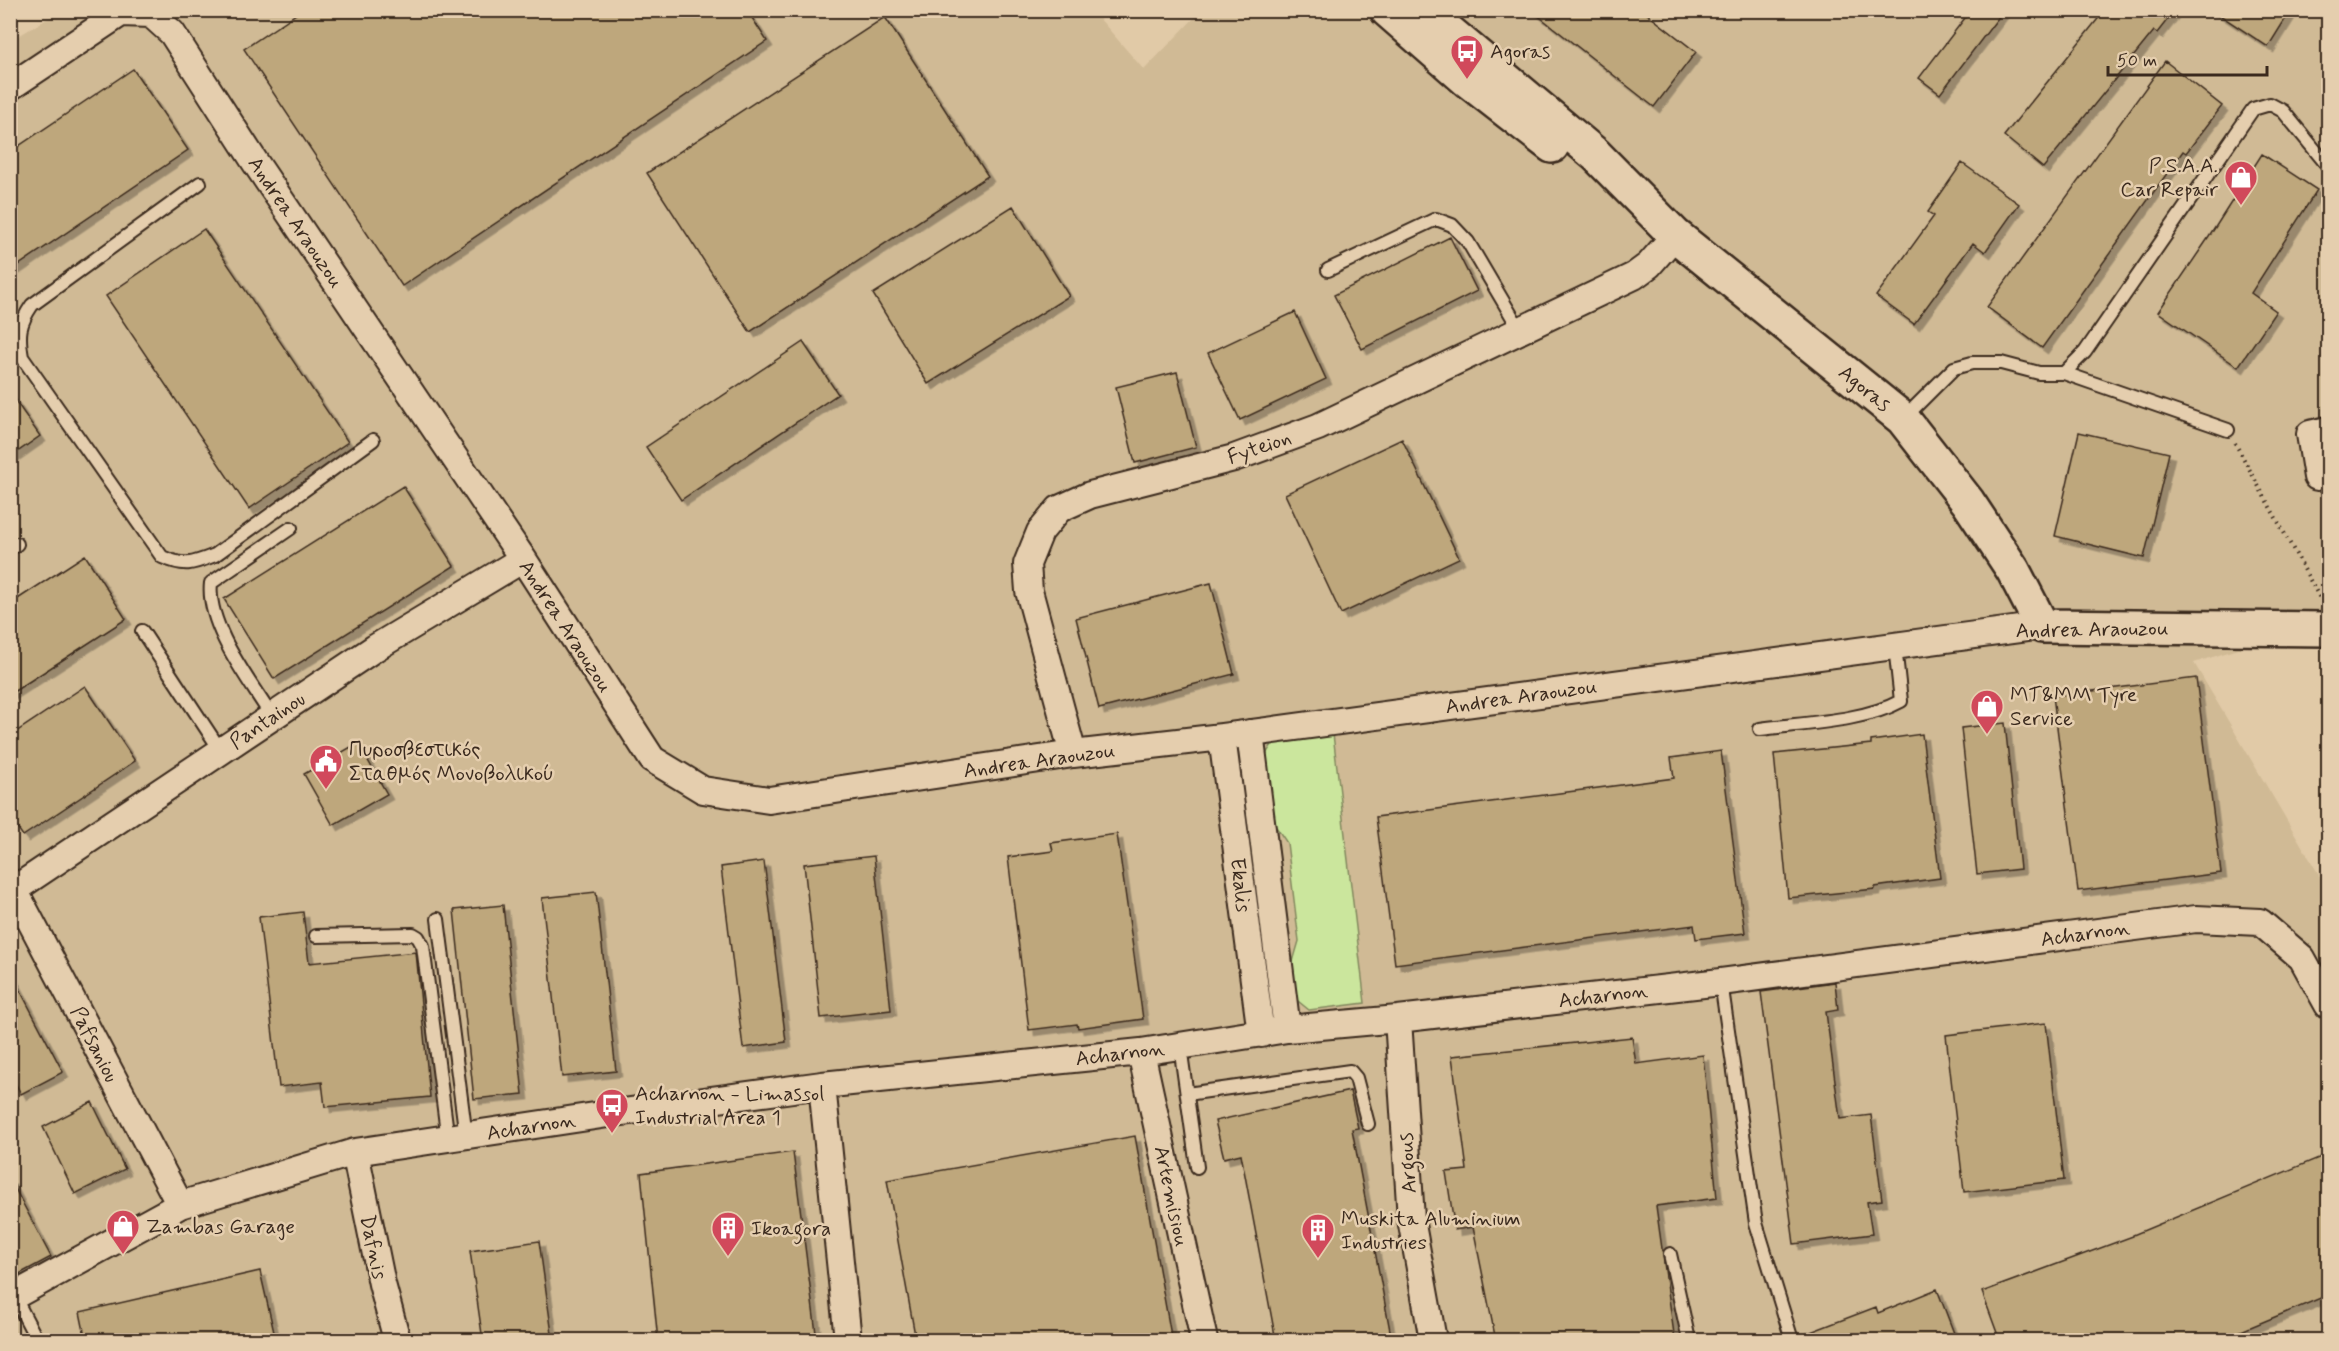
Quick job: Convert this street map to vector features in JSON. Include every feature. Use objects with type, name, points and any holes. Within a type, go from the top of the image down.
[{"type":"main road","name":"Agoras","points":[[1387,10],[1467,80],[1570,160],[1635,197]]},
{"type":"main road","name":"Agoras","points":[[1423,10],[1596,155],[1675,235],[1903,419],[1968,502],[2013,570],[2042,626]]},
{"type":"main road","name":"Andrea Araouzou","points":[[2042,626],[2327,618]]},
{"type":"street","name":"Andrea Araouzou","points":[[10,87],[121,13],[152,14],[172,33],[255,162],[523,559],[652,759],[702,790],[769,800],[1073,754],[1222,737],[2042,626]]},
{"type":"street","name":"Fyteion","points":[[1073,754],[1029,591],[1027,564],[1040,532],[1059,509],[1090,495],[1234,458],[1318,427],[1634,276],[1649,265],[1675,235]]},
{"type":"street","points":[[2317,477],[2310,434],[2328,430]]},
{"type":"street","name":"Pantainou","points":[[13,885],[221,751],[375,648],[523,559]]},
{"type":"street","points":[[1250,733],[1287,1029]]},
{"type":"street","name":"Ekalis","points":[[1222,737],[1261,1034]]},
{"type":"street","name":"Pafsaniou","points":[[13,885],[180,1205]]},
{"type":"street","name":"Acharnon","points":[[12,1297],[180,1205],[355,1152],[822,1085],[1141,1052],[1287,1029],[1398,1019],[1721,981],[2196,918],[2260,922],[2302,958],[2328,1005]]},
{"type":"street","name":"Argous","points":[[1398,1019],[1412,1219],[1433,1341]]},
{"type":"street","name":"Artemisiou","points":[[1141,1052],[1204,1341]]},
{"type":"street","points":[[822,1085],[848,1341]]},
{"type":"street","name":"Dafnis","points":[[355,1152],[382,1284],[397,1341]]},
{"type":"lane","points":[[2064,373],[2085,351],[2253,110],[2270,104],[2283,111],[2328,166]]},
{"type":"lane","points":[[200,183],[32,304],[21,321],[19,339],[22,357],[162,557],[176,563],[192,564],[215,555],[373,440]]},
{"type":"lane","points":[[1328,270],[1436,219],[1452,225],[1468,242],[1520,330]]},
{"type":"lane","points":[[1903,419],[1954,368],[1972,363],[2001,363],[2039,373],[2064,373],[2228,430]]},
{"type":"lane","points":[[272,717],[219,629],[210,596],[211,584],[291,528]]},
{"type":"lane","points":[[142,631],[221,751]]},
{"type":"lane","points":[[1760,729],[1869,715],[1901,701],[1895,646]]},
{"type":"lane","points":[[438,918],[457,1138]]},
{"type":"lane","points":[[316,936],[413,934],[418,936],[423,946],[457,1138]]},
{"type":"lane","points":[[1721,981],[1756,1223],[1792,1341]]},
{"type":"lane","points":[[1180,1046],[1197,1167]]},
{"type":"lane","points":[[1187,1094],[1350,1071],[1356,1078],[1368,1124]]},
{"type":"lane","points":[[1670,1254],[1689,1341]]},
{"type":"lane","points":[[12,1297],[37,1341]]},
{"type":"path","points":[[2228,430],[2327,618]]},
{"type":"shaded area","points":[[62,10],[1092,10],[1144,70],[1201,11],[2326,11],[2328,14],[2328,620],[2194,663],[2328,890],[2328,1340],[11,1340],[10,41]]},
{"type":"green space","points":[[1333,734],[1365,1003],[1309,1010],[1293,997],[1287,982],[1299,941],[1287,843],[1270,818],[1262,760],[1275,740]]},
{"type":"building","points":[[302,10],[747,10],[767,41],[402,286],[244,49]]},
{"type":"building","points":[[1531,10],[1642,10],[1696,52],[1654,107]]},
{"type":"building","points":[[1971,10],[2004,10],[1940,94],[1919,78]]},
{"type":"building","points":[[2105,10],[2175,10],[2157,33],[2154,31],[2043,168],[2004,136]]},
{"type":"building","points":[[2212,10],[2291,10],[2268,47]]},
{"type":"building","points":[[885,17],[988,176],[750,332],[647,173]]},
{"type":"building","points":[[2165,61],[2222,106],[2186,153],[2183,151],[2042,348],[1987,307]]},
{"type":"building","points":[[133,69],[188,150],[10,271],[10,152]]},
{"type":"building","points":[[2262,154],[2317,190],[2251,293],[2276,311],[2238,367],[2158,312]]},
{"type":"building","points":[[1962,163],[2019,204],[1985,252],[1973,243],[1914,324],[1876,296],[1934,216],[1928,212]]},
{"type":"building","points":[[1013,206],[1069,296],[928,384],[873,294]]},
{"type":"building","points":[[204,229],[348,442],[249,509],[106,296]]},
{"type":"building","points":[[1450,237],[1477,291],[1362,349],[1334,295]]},
{"type":"building","points":[[1295,312],[1326,379],[1240,420],[1208,353]]},
{"type":"building","points":[[803,342],[838,394],[681,500],[646,447]]},
{"type":"building","points":[[1177,372],[1196,447],[1135,463],[1116,387]]},
{"type":"building","points":[[10,393],[40,436],[10,457]]},
{"type":"building","points":[[2079,432],[2169,453],[2144,558],[2055,536]]},
{"type":"building","points":[[1402,439],[1459,558],[1341,614],[1285,494]]},
{"type":"building","points":[[403,486],[454,566],[274,679],[224,599]]},
{"type":"building","points":[[85,555],[126,619],[10,694],[10,604]]},
{"type":"building","points":[[1211,583],[1234,674],[1099,709],[1076,618]]},
{"type":"building","points":[[2196,678],[2221,873],[2078,891],[2053,696]]},
{"type":"building","points":[[85,686],[135,761],[23,836],[10,817],[10,736]]},
{"type":"building","points":[[2005,723],[2020,869],[1977,874],[1961,728]]},
{"type":"building","points":[[1922,734],[1940,878],[1875,887],[1875,889],[1788,898],[1774,754],[1871,744],[1871,741]]},
{"type":"building","points":[[358,743],[387,794],[333,825],[304,774]]},
{"type":"building","points":[[1721,751],[1745,933],[1696,939],[1694,925],[1395,964],[1376,817],[1674,778],[1671,758]]},
{"type":"building","points":[[1117,834],[1143,1019],[1078,1028],[1077,1024],[1029,1030],[1008,857],[1053,851],[1051,843]]},
{"type":"building","points":[[874,856],[891,1010],[821,1018],[804,864]]},
{"type":"building","points":[[764,861],[786,1042],[743,1048],[721,867]]},
{"type":"building","points":[[596,892],[616,1071],[562,1077],[542,898]]},
{"type":"building","points":[[503,905],[523,1094],[474,1099],[454,910]]},
{"type":"building","points":[[303,912],[309,963],[416,952],[430,1097],[325,1107],[322,1082],[279,1087],[259,917]]},
{"type":"building","points":[[10,971],[63,1072],[21,1094],[10,1073]]},
{"type":"building","points":[[1835,982],[1838,1010],[1826,1012],[1840,1119],[1871,1115],[1882,1200],[1867,1202],[1872,1234],[1794,1244],[1761,992]]},
{"type":"building","points":[[2046,1023],[2064,1180],[1964,1192],[1946,1035]]},
{"type":"building","points":[[1632,1037],[1636,1064],[1703,1055],[1717,1198],[1656,1206],[1675,1341],[1496,1341],[1473,1227],[1455,1230],[1446,1172],[1467,1170],[1452,1056]]},
{"type":"building","name":"Muskita Aluminium Industries","points":[[1350,1091],[1358,1128],[1352,1129],[1392,1341],[1276,1341],[1241,1154],[1224,1158],[1215,1121]]},
{"type":"building","points":[[92,1102],[125,1169],[75,1194],[43,1127]]},
{"type":"building","points":[[1135,1136],[1172,1341],[916,1341],[887,1180]]},
{"type":"building","name":"Ikoagora","points":[[793,1152],[817,1341],[658,1341],[641,1173]]},
{"type":"building","points":[[2328,1154],[2328,1295],[2217,1341],[2000,1341],[1982,1292],[2133,1236]]},
{"type":"building","points":[[10,1179],[51,1257],[10,1279]]},
{"type":"building","points":[[539,1241],[553,1341],[483,1341],[470,1251]]},
{"type":"building","points":[[260,1271],[276,1341],[86,1341],[80,1312]]},
{"type":"building","points":[[1937,1289],[1957,1341],[1800,1341],[1800,1336],[1876,1307],[1878,1313]]},
{"type":"place","name":"Agoras","points":[[1467,80]]},
{"type":"place","name":"P.S.A.A. Car Repair","points":[[2241,206]]},
{"type":"place","name":"MT&MM Tyre Service","points":[[1987,735]]},
{"type":"place","name":"Πυροσβεστικός Σταθμός Μονοβολικού","points":[[326,790]]},
{"type":"place","name":"Acharnon - Limassol Industrial Area 1","points":[[612,1134]]},
{"type":"place","name":"Zambas Garage","points":[[123,1255]]},
{"type":"place","name":"Ikoagora","points":[[728,1257]]},
{"type":"place","name":"Muskita Aluminium Industries","points":[[1318,1259]]}]
